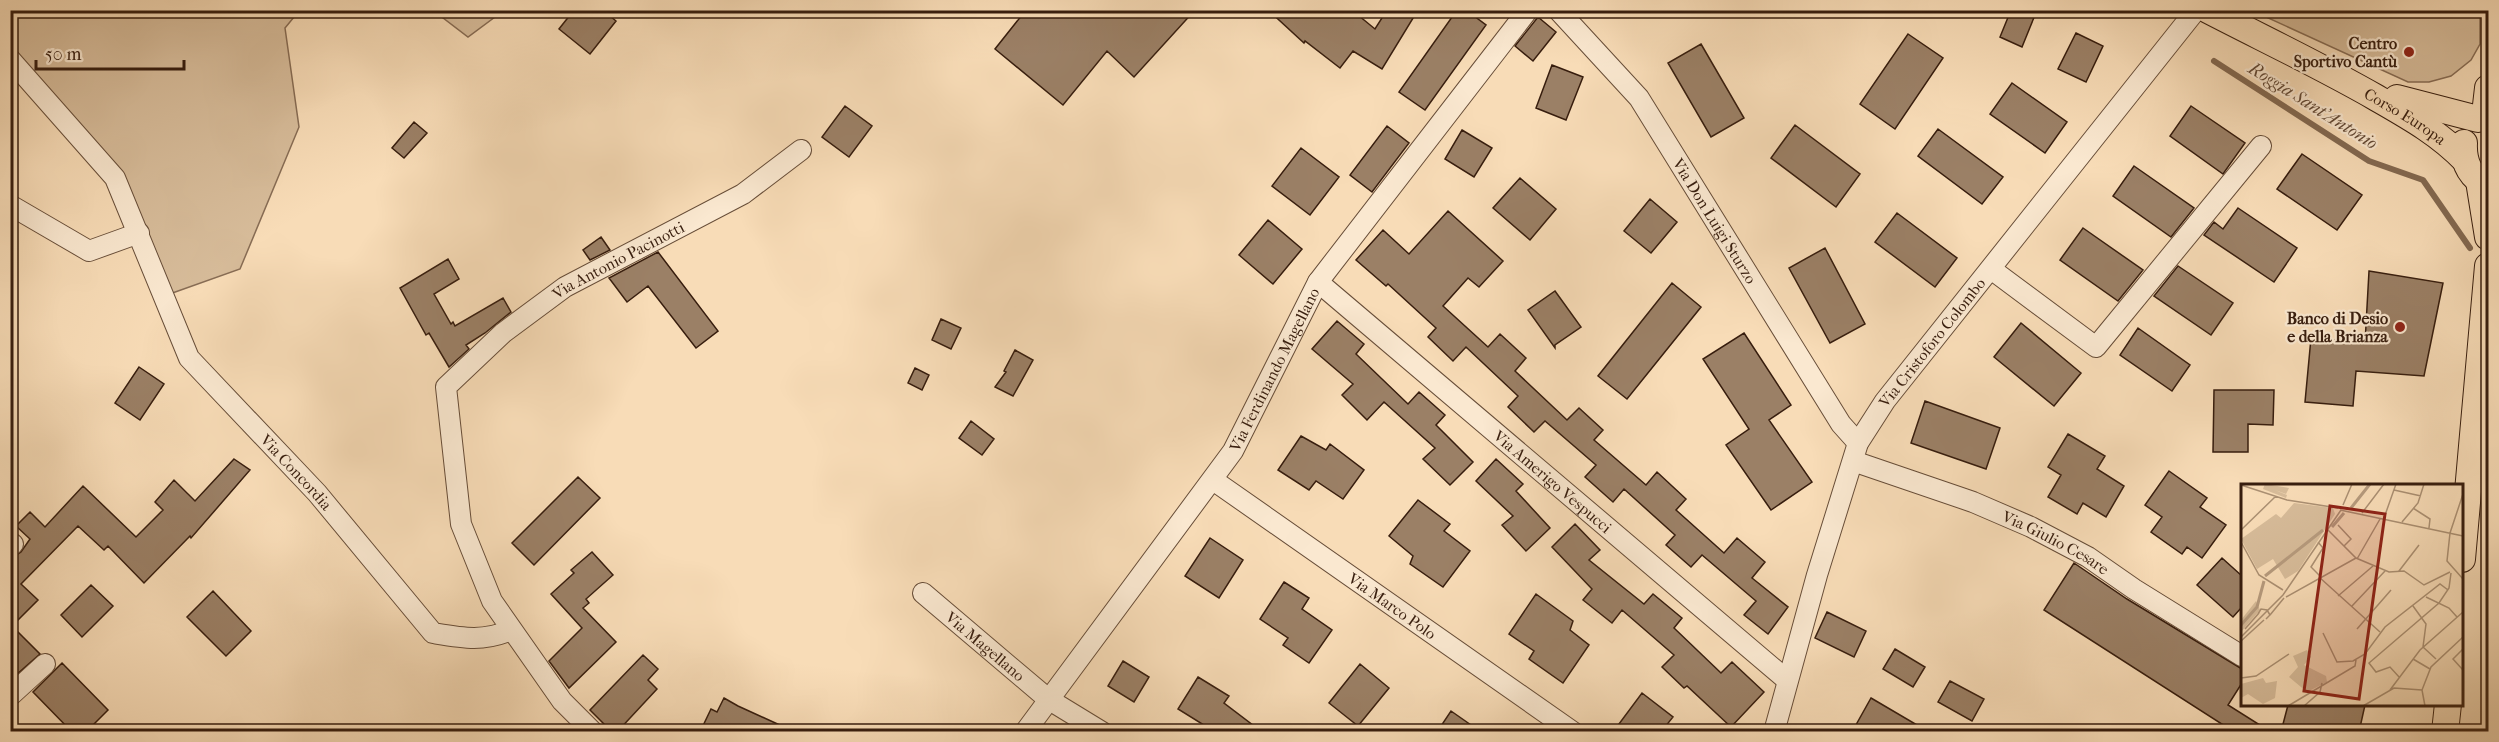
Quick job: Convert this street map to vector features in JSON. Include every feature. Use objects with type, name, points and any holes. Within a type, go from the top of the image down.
[{"type":"main road","name":"Corso Europa","points":[[2208,10],[2340,77],[2425,126],[2450,144],[2465,160],[2468,168],[2484,183]]},
{"type":"main road","name":"Corso Europa","points":[[2340,77],[2402,100],[2484,115]]},
{"type":"main road","points":[[2465,160],[2466,136],[2484,115],[2488,88]]},
{"type":"main road","points":[[2484,183],[2488,237]]},
{"type":"main road","points":[[2463,553],[2480,445],[2488,266]]},
{"type":"main road","points":[[2445,732],[2448,706]]},
{"type":"street","name":"Via Ferdinando Magellano","points":[[1025,732],[1233,451],[1318,282],[1528,10]]},
{"type":"street","name":"Via Don Luigi Sturzo","points":[[1558,10],[1639,98],[1841,424],[1856,452]]},
{"type":"street","name":"Via Cristoforo Colombo","points":[[1774,732],[1816,575],[1856,452],[1885,401],[2196,10]]},
{"type":"street","name":"Via Concordia","points":[[10,59],[115,178],[189,358],[317,493],[433,633],[470,639],[494,637],[511,630]]},
{"type":"street","points":[[1991,269],[2096,346],[2261,146]]},
{"type":"street","name":"Via Antonio Pacinotti","points":[[511,630],[492,601],[461,524],[446,387],[503,333],[565,287],[743,194],[801,150]]},
{"type":"street","points":[[16,213],[88,251],[139,233]]},
{"type":"street","name":"Via Amerigo Vespucci","points":[[1318,282],[1787,680]]},
{"type":"street","name":"Via Giulio Cesare","points":[[1856,452],[2031,527],[2088,557],[2241,655]]},
{"type":"street","name":"Via Marco Polo","points":[[1213,480],[1573,732]]},
{"type":"street","name":"Via Magellano","points":[[923,593],[1048,699],[1102,732]]},
{"type":"street","points":[[511,630],[562,701],[593,732]]},
{"type":"street","points":[[10,696],[45,664]]},
{"type":"shaded area","points":[[16,10],[299,11],[285,28],[299,127],[240,269],[164,296],[115,178],[11,59],[10,20]]},
{"type":"shaded area","points":[[434,11],[503,11],[468,37]]},
{"type":"shaded area","name":"Centro Sportivo Cantù","points":[[2253,11],[2480,11],[2480,44],[2471,60],[2451,76],[2429,82],[2408,82]]},
{"type":"building","points":[[574,10],[603,10],[616,21],[590,54],[559,29]]},
{"type":"building","points":[[1026,10],[1195,10],[1134,77],[1107,51],[1063,105],[995,49]]},
{"type":"building","points":[[1268,10],[1353,11],[1375,29],[1387,10],[1418,10],[1382,69],[1353,51],[1340,68],[1305,41],[1304,43]]},
{"type":"building","points":[[1457,10],[1466,10],[1486,25],[1425,110],[1399,92]]},
{"type":"building","points":[[2011,10],[2037,10],[2022,47],[2000,37]]},
{"type":"building","points":[[1538,17],[1556,32],[1533,61],[1515,46]]},
{"type":"building","points":[[2076,33],[2103,46],[2086,82],[2058,69]]},
{"type":"building","points":[[1908,34],[1943,58],[1895,129],[1860,104]]},
{"type":"building","points":[[1701,44],[1744,118],[1711,137],[1668,63]]},
{"type":"building","points":[[1552,65],[1583,77],[1566,120],[1536,108]]},
{"type":"building","points":[[2012,83],[2067,122],[2045,153],[1990,114]]},
{"type":"building","points":[[845,106],[872,126],[849,157],[822,137]]},
{"type":"building","points":[[2191,106],[2245,143],[2223,174],[2170,136]]},
{"type":"building","points":[[414,122],[427,133],[404,158],[392,148]]},
{"type":"building","points":[[1795,125],[1860,174],[1836,207],[1771,158]]},
{"type":"building","points":[[1387,126],[1409,143],[1372,192],[1350,175]]},
{"type":"building","points":[[1938,129],[2003,177],[1982,204],[1918,156]]},
{"type":"building","points":[[1462,130],[1492,148],[1474,177],[1445,159]]},
{"type":"building","points":[[1301,148],[1339,177],[1310,215],[1272,186]]},
{"type":"building","points":[[2302,154],[2362,195],[2337,230],[2277,189]]},
{"type":"building","points":[[2134,166],[2194,208],[2171,237],[2113,196]]},
{"type":"building","points":[[1520,178],[1556,209],[1530,240],[1493,208]]},
{"type":"building","points":[[1650,199],[1677,222],[1651,253],[1624,231]]},
{"type":"building","points":[[2238,208],[2297,248],[2274,282],[2204,235],[2214,222],[2223,229]]},
{"type":"building","points":[[1448,211],[1503,261],[1479,287],[1468,278],[1443,306],[1488,347],[1500,334],[1526,358],[1515,371],[1567,420],[1579,408],[1603,430],[1594,440],[1646,485],[1657,472],[1686,499],[1676,510],[1724,553],[1737,538],[1765,562],[1752,578],[1788,607],[1768,634],[1744,615],[1756,601],[1702,555],[1691,567],[1666,545],[1675,535],[1624,489],[1613,502],[1585,477],[1596,465],[1545,421],[1534,432],[1508,407],[1518,396],[1466,347],[1453,361],[1428,337],[1436,328],[1388,284],[1386,286],[1356,260],[1383,230],[1409,254]]},
{"type":"building","points":[[1897,213],[1957,258],[1935,287],[1875,242]]},
{"type":"building","points":[[1268,220],[1302,249],[1273,284],[1239,255]]},
{"type":"building","points":[[2083,228],[2143,270],[2118,301],[2060,260]]},
{"type":"building","points":[[601,237],[610,250],[590,260],[583,250]]},
{"type":"building","points":[[1825,248],[1865,324],[1830,343],[1789,268]]},
{"type":"building","points":[[658,252],[718,331],[696,348],[648,286],[627,302],[609,278]]},
{"type":"building","points":[[448,259],[459,279],[434,294],[451,324],[453,322],[455,326],[503,298],[511,312],[466,345],[469,349],[449,367],[429,333],[426,335],[400,288]]},
{"type":"building","points":[[2178,266],[2233,303],[2211,335],[2154,296]]},
{"type":"building","name":"Banco di Desio e della Brianza","points":[[2369,271],[2443,283],[2424,376],[2356,371],[2353,406],[2305,402],[2311,338],[2365,343]]},
{"type":"building","points":[[1672,283],[1701,307],[1627,399],[1598,376]]},
{"type":"building","points":[[1555,291],[1581,327],[1555,345],[1555,348],[1528,310]]},
{"type":"building","points":[[941,319],[961,328],[951,349],[932,340]]},
{"type":"building","points":[[1337,321],[1364,344],[1356,354],[1408,404],[1419,392],[1445,415],[1436,425],[1473,462],[1450,485],[1423,459],[1435,448],[1384,402],[1367,420],[1342,395],[1353,384],[1312,349]]},
{"type":"building","points":[[2021,323],[2081,373],[2054,406],[1994,357]]},
{"type":"building","points":[[2138,328],[2190,365],[2172,391],[2120,355]]},
{"type":"building","points":[[1744,333],[1791,405],[1769,420],[1812,482],[1771,510],[1726,445],[1749,429],[1703,359]]},
{"type":"building","points":[[1015,350],[1033,360],[1013,396],[995,387],[1006,372],[1004,371]]},
{"type":"building","points":[[139,367],[164,384],[140,420],[115,403]]},
{"type":"building","points":[[915,368],[929,375],[922,390],[908,383]]},
{"type":"building","points":[[2214,390],[2274,390],[2273,425],[2248,424],[2248,452],[2213,452]]},
{"type":"building","points":[[1925,401],[2000,428],[1986,469],[1911,443]]},
{"type":"building","points":[[971,421],[994,439],[982,455],[959,438]]},
{"type":"building","points":[[2068,434],[2105,456],[2097,469],[2124,486],[2106,517],[2083,503],[2077,514],[2048,497],[2061,475],[2048,467]]},
{"type":"building","points":[[1301,436],[1326,450],[1330,444],[1364,470],[1343,499],[1316,481],[1309,490],[1278,470]]},
{"type":"building","points":[[234,459],[250,470],[191,538],[190,536],[144,583],[108,546],[104,550],[78,526],[21,584],[38,600],[12,626],[40,654],[16,675],[10,669],[10,559],[21,552],[30,539],[16,526],[30,512],[45,527],[83,486],[136,537],[163,510],[155,502],[174,480],[195,501]]},
{"type":"building","points":[[1496,459],[1523,484],[1516,491],[1550,528],[1526,551],[1502,525],[1513,516],[1476,481]]},
{"type":"building","points":[[2169,471],[2207,498],[2200,507],[2226,525],[2202,558],[2187,547],[2182,554],[2151,532],[2162,517],[2145,505]]},
{"type":"building","points":[[578,477],[600,498],[534,565],[512,543]]},
{"type":"building","points":[[1418,500],[1450,524],[1444,531],[1470,551],[1443,587],[1410,564],[1413,556],[1389,536]]},
{"type":"building","points":[[1575,524],[1600,550],[1589,560],[1644,604],[1653,594],[1682,618],[1674,628],[1721,673],[1732,662],[1764,692],[1731,727],[1687,686],[1684,688],[1662,667],[1674,655],[1622,610],[1612,623],[1583,600],[1592,589],[1552,547]]},
{"type":"building","points":[[1210,538],[1243,560],[1219,598],[1185,576]]},
{"type":"building","points":[[592,552],[613,575],[586,599],[589,603],[583,608],[616,642],[569,688],[549,661],[582,628],[551,594],[574,573],[571,570]]},
{"type":"building","points":[[2222,558],[2241,575],[2241,608],[2233,617],[2197,585]]},
{"type":"building","points":[[2074,563],[2127,599],[2241,668],[2241,685],[2228,705],[2271,732],[2222,732],[2225,726],[2044,610]]},
{"type":"building","points":[[1284,582],[1309,598],[1302,609],[1332,630],[1309,663],[1283,645],[1288,638],[1260,619]]},
{"type":"building","points":[[91,585],[113,606],[82,637],[61,615]]},
{"type":"building","points":[[213,591],[251,631],[226,656],[187,617]]},
{"type":"building","points":[[1536,594],[1573,621],[1570,630],[1589,645],[1563,683],[1529,659],[1534,651],[1509,634]]},
{"type":"building","points":[[1827,612],[1866,631],[1854,657],[1815,638]]},
{"type":"building","points":[[1895,649],[1925,667],[1913,687],[1883,669]]},
{"type":"building","points":[[643,655],[658,669],[648,680],[657,689],[617,732],[612,732],[590,710]]},
{"type":"building","points":[[1123,661],[1149,677],[1134,702],[1108,686]]},
{"type":"building","points":[[62,663],[108,710],[86,732],[72,732],[33,692]]},
{"type":"building","points":[[1360,664],[1389,688],[1358,726],[1329,703]]},
{"type":"building","points":[[1198,677],[1229,696],[1224,703],[1262,732],[1215,732],[1178,709]]},
{"type":"building","points":[[1950,681],[1984,699],[1972,721],[1938,702]]},
{"type":"building","points":[[1642,693],[1673,717],[1661,732],[1613,732]]},
{"type":"building","points":[[724,698],[795,732],[700,732],[711,709],[717,712]]},
{"type":"building","points":[[1871,698],[1929,732],[1852,732]]},
{"type":"building","points":[[2288,706],[2365,706],[2359,732],[2296,732],[2282,728]]},
{"type":"building","points":[[1451,711],[1481,732],[1437,732]]},
{"type":"waterway","name":"Roggia Sant'Antonio","points":[[2214,61],[2369,161],[2423,180],[2470,248]]},
{"type":"place","name":"Centro Sportivo Cantù","points":[[2409,52]]},
{"type":"place","name":"Banco di Desio e della Brianza","points":[[2400,327]]}]
